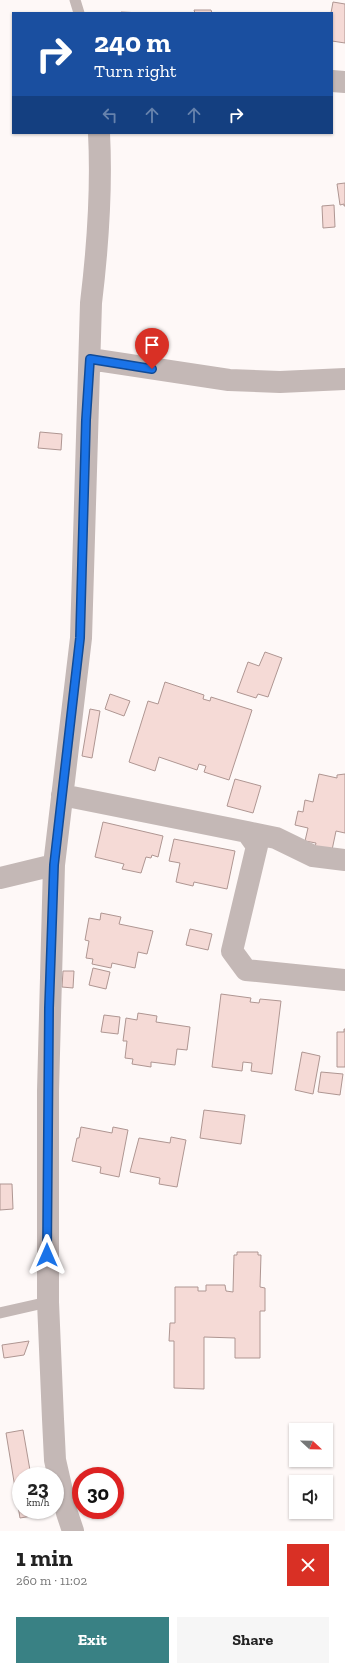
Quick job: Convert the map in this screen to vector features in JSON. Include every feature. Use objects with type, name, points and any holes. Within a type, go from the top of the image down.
[{"type":"street","points":[[333,81],[345,82]]},
{"type":"street","points":[[73,1531],[67,1513],[55,1460],[48,1302],[48,1076],[54,865],[80,638],[91,303],[97,251],[101,179],[99,134]]},
{"type":"street","points":[[90,359],[229,380],[280,382],[345,379]]},
{"type":"street","points":[[62,795],[276,838],[313,856],[345,860]]},
{"type":"street","points":[[247,832],[257,846],[232,951],[246,970],[345,980]]},
{"type":"street","points":[[0,878],[54,865]]},
{"type":"lane","points":[[75,0],[79,12]]},
{"type":"lane","points":[[0,1313],[48,1302]]},
{"type":"building","points":[[333,2],[345,4],[345,43],[333,41],[333,12],[331,12]]},
{"type":"building","points":[[194,10],[211,10],[212,12],[195,12]]},
{"type":"building","points":[[345,183],[344,206],[344,204],[340,205],[337,184]]},
{"type":"building","points":[[334,205],[335,227],[323,228],[322,206]]},
{"type":"building","points":[[40,432],[62,434],[61,450],[38,448]]},
{"type":"building","points":[[265,652],[282,658],[268,697],[258,694],[256,698],[237,692],[248,662],[259,666]]},
{"type":"building","points":[[165,682],[204,695],[203,699],[210,701],[211,697],[252,710],[229,780],[204,772],[206,766],[199,764],[197,770],[159,757],[155,771],[129,762],[148,701],[158,704]]},
{"type":"building","points":[[110,694],[130,701],[124,716],[105,709]]},
{"type":"building","points":[[90,709],[100,711],[92,758],[82,756]]},
{"type":"building","points":[[319,774],[337,778],[337,775],[345,774],[345,833],[336,831],[332,850],[315,847],[316,843],[305,841],[308,828],[295,825],[298,811],[303,812],[305,800],[313,802]]},
{"type":"building","points":[[235,779],[261,786],[253,813],[227,806]]},
{"type":"building","points":[[103,822],[163,836],[158,857],[152,855],[151,858],[146,857],[141,873],[122,869],[124,864],[95,857]]},
{"type":"building","points":[[174,839],[235,851],[227,889],[194,882],[193,886],[176,882],[180,863],[169,861]]},
{"type":"building","points":[[101,913],[121,917],[119,924],[153,931],[147,954],[138,952],[135,968],[112,963],[111,968],[92,964],[93,959],[86,958],[89,941],[85,940],[89,918],[100,920]]},
{"type":"building","points":[[190,929],[212,934],[208,950],[186,945]]},
{"type":"building","points":[[93,968],[110,972],[106,989],[89,985]]},
{"type":"building","points":[[63,971],[74,971],[73,988],[62,987]]},
{"type":"building","points":[[221,994],[251,998],[250,1002],[259,1003],[260,999],[281,1001],[272,1074],[251,1071],[252,1063],[243,1062],[242,1071],[212,1067]]},
{"type":"building","points":[[138,1013],[157,1016],[156,1022],[190,1027],[187,1050],[177,1049],[175,1065],[151,1062],[151,1067],[132,1064],[133,1059],[125,1058],[127,1041],[123,1041],[126,1018],[137,1020]]},
{"type":"building","points":[[104,1015],[120,1017],[118,1034],[101,1032]]},
{"type":"building","points":[[344,1029],[345,1067],[337,1067],[337,1032],[344,1032]]},
{"type":"building","points":[[302,1052],[320,1056],[313,1094],[295,1090]]},
{"type":"building","points":[[321,1072],[343,1074],[340,1095],[318,1092]]},
{"type":"building","points":[[204,1110],[245,1115],[241,1144],[200,1138]]},
{"type":"building","points":[[81,1127],[112,1133],[113,1127],[128,1130],[119,1177],[100,1173],[101,1167],[72,1161]]},
{"type":"building","points":[[171,1137],[186,1140],[177,1187],[159,1184],[160,1178],[130,1172],[139,1138],[170,1143]]},
{"type":"building","points":[[0,1184],[12,1184],[13,1209],[0,1210]]},
{"type":"building","points":[[237,1252],[258,1252],[258,1255],[261,1255],[260,1287],[265,1288],[265,1311],[260,1311],[260,1358],[235,1358],[235,1338],[204,1337],[204,1389],[174,1388],[174,1341],[169,1341],[170,1323],[175,1323],[175,1287],[198,1287],[198,1291],[206,1291],[206,1285],[225,1285],[226,1291],[233,1292],[234,1255],[237,1255]]},
{"type":"building","points":[[29,1341],[24,1355],[4,1358],[2,1345]]},
{"type":"building","points":[[23,1430],[29,1467],[12,1467],[12,1469],[6,1433]]},
{"type":"route","points":[[47,1255],[49,1008],[54,865],[80,638],[86,420],[90,359],[152,369]]}]
